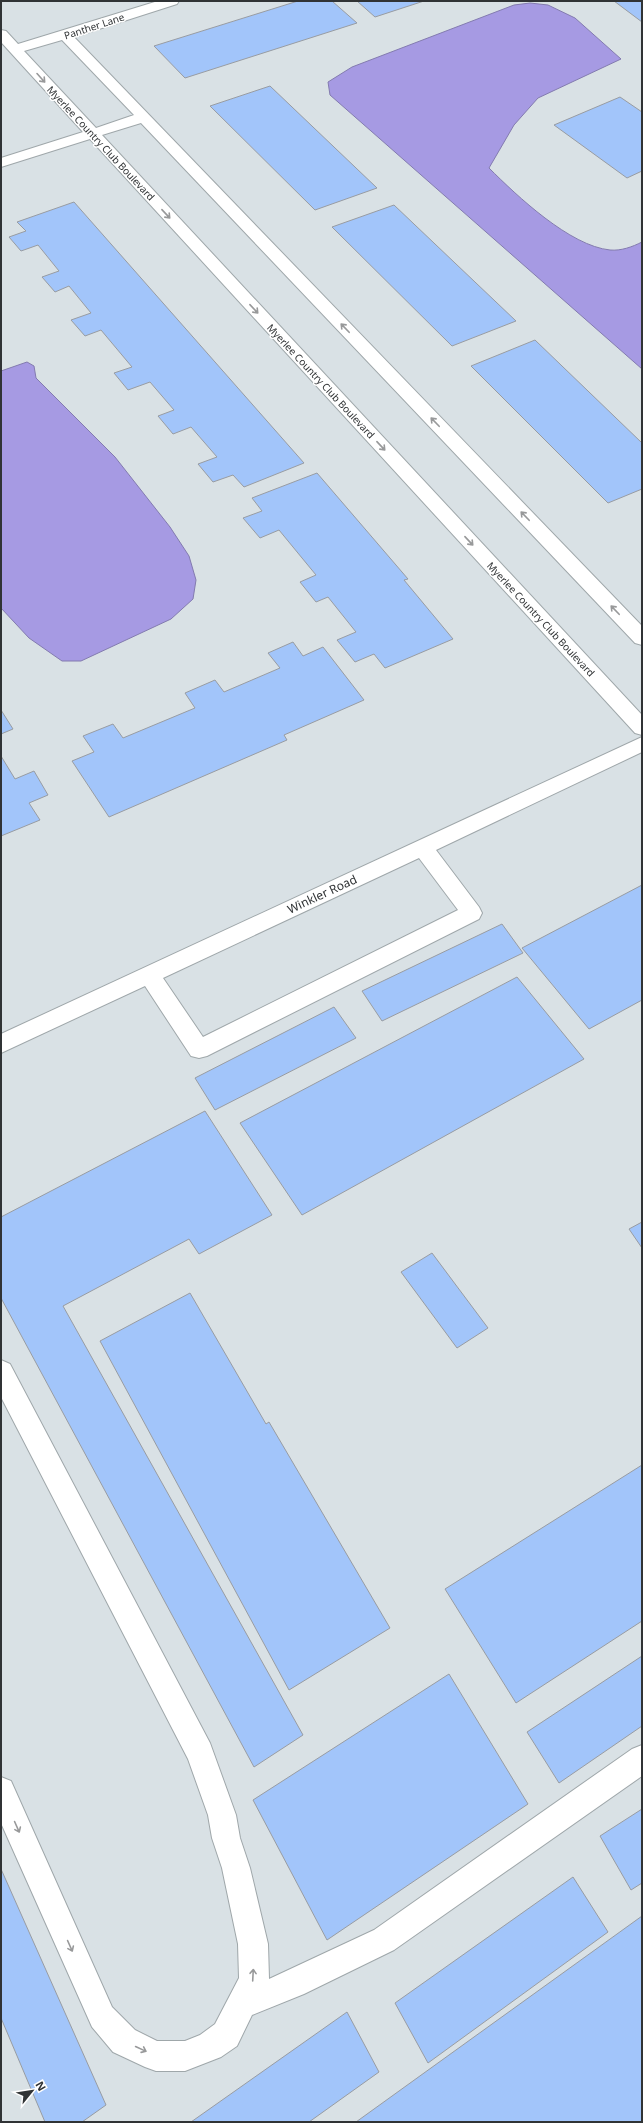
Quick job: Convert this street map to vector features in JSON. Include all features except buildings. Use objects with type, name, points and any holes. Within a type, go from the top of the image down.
[{"type":"street","name":"Panther Lane","points":[[15,49],[65,35],[172,1]]},
{"type":"street","name":"Myerlee Country Club Boulevard","points":[[1,34],[642,728]]},
{"type":"street","points":[[65,35],[642,638]]},
{"type":"street","points":[[1,163],[143,117]]},
{"type":"street","name":"Winkler Road","points":[[1,1044],[642,744]]},
{"type":"street","points":[[149,975],[199,1049],[472,913],[422,847]]},
{"type":"street","points":[[1,1372],[200,1753],[222,1815],[226,1838],[236,1868],[253,1944],[254,1980],[226,2035],[210,2046],[185,2056],[156,2056],[124,2041],[102,2017],[1,1791]]},
{"type":"street","points":[[243,2004],[294,1984],[384,1940],[642,1759]]},
{"type":"shaded area","points":[[530,3],[548,5],[575,18],[621,59],[538,98],[514,125],[489,168],[514,192],[545,218],[578,239],[594,246],[610,250],[618,250],[634,246],[642,242],[642,369],[330,95],[328,82],[352,67],[514,5]]},
{"type":"shaded area","points":[[27,362],[34,366],[36,378],[115,457],[170,527],[189,556],[196,580],[193,599],[171,619],[81,661],[62,661],[29,638],[1,608],[1,371]]}]
